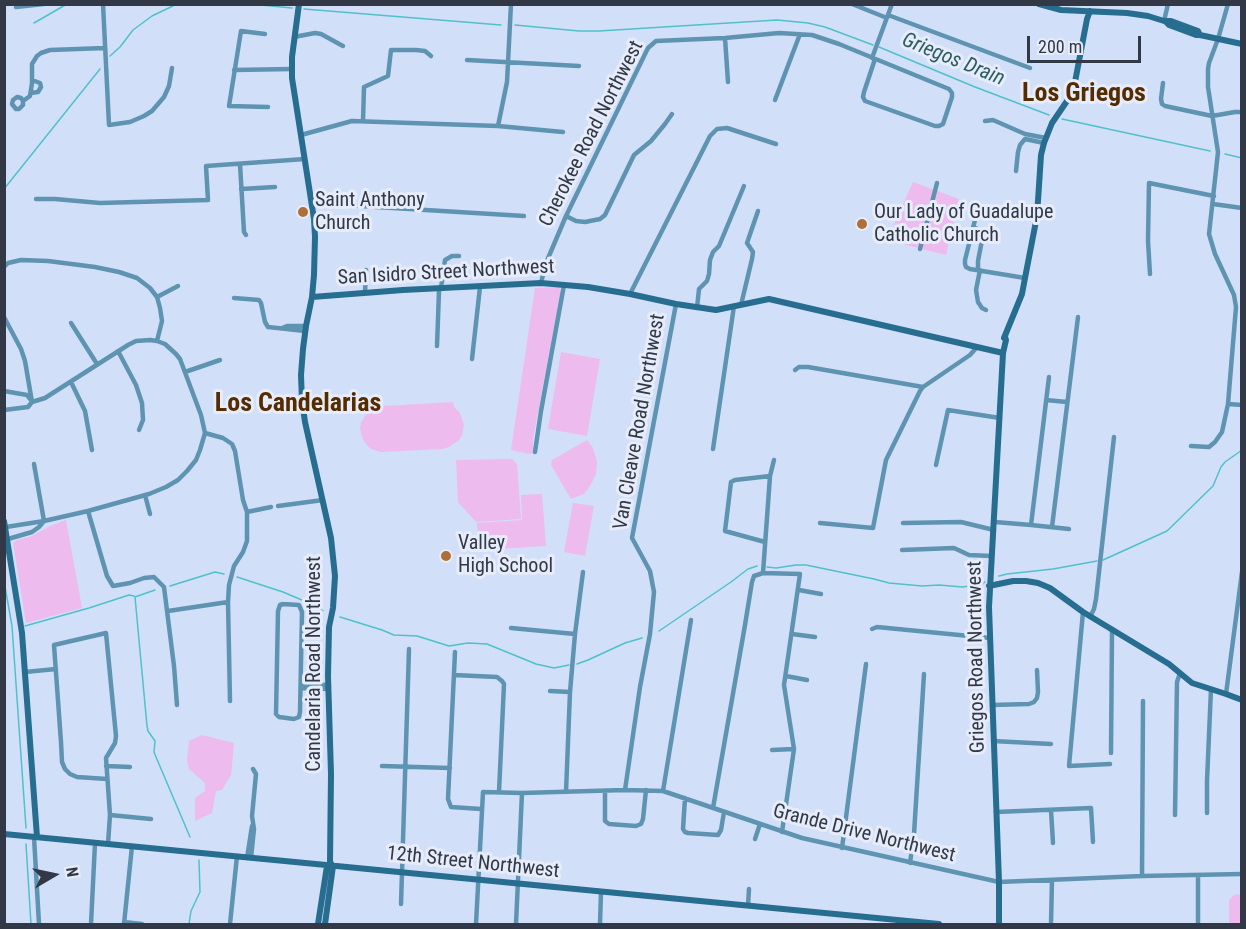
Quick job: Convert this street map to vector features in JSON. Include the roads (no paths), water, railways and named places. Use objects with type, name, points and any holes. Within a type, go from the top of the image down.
[{"type":"main road","name":"Candelaria Road Northwest","points":[[299,4],[292,69],[315,237],[312,297],[305,329],[301,375],[302,401],[331,538],[334,576],[328,687],[331,774],[330,865],[325,924]]},
{"type":"main road","points":[[1039,4],[1061,10],[1148,16],[1196,35],[1242,44]]},
{"type":"main road","name":"Griegos Road Northwest","points":[[999,924],[990,586],[1003,339],[1022,294],[1037,216],[1041,155],[1052,123],[1067,101],[1075,82],[1090,12]]},
{"type":"main road","name":"San Isidro Street Northwest","points":[[312,297],[541,283],[630,294],[716,310],[762,300],[777,300],[1002,352]]},
{"type":"main road","points":[[5,524],[21,624],[35,837]]},
{"type":"main road","points":[[990,586],[1013,581],[1038,583],[1050,588],[1090,617],[1161,659],[1192,683],[1242,700]]},
{"type":"main road","name":"12th Street Northwest","points":[[4,834],[748,906],[882,922],[939,924]]},
{"type":"main road","name":"Candelaria Road Northwest","points":[[318,924],[330,865]]},
{"type":"street","points":[[16,7],[44,4]]},
{"type":"street","points":[[103,4],[109,125],[130,122],[152,111],[164,97],[169,86],[172,68]]},
{"type":"street","points":[[498,126],[507,81],[511,4]]},
{"type":"street","points":[[852,4],[1030,68]]},
{"type":"street","points":[[874,58],[892,4]]},
{"type":"street","name":"Griegos Road Northwest","points":[[1090,12],[1094,4]]},
{"type":"street","points":[[1164,21],[1168,4]]},
{"type":"street","points":[[1191,446],[1209,447],[1215,442],[1222,432],[1228,404],[1236,307],[1234,295],[1209,234],[1218,152],[1208,87],[1208,69],[1228,4]]},
{"type":"street","points":[[266,34],[241,31],[229,106],[268,107]]},
{"type":"street","name":"Cherokee Road Northwest","points":[[541,283],[546,263],[566,216],[648,48],[656,40],[725,38],[779,33],[812,34],[874,58],[949,89],[952,98],[943,124],[935,126],[865,100],[864,92],[874,58]]},
{"type":"street","points":[[294,37],[321,34],[343,46]]},
{"type":"street","points":[[775,100],[800,34]]},
{"type":"street","points":[[725,38],[728,82]]},
{"type":"street","points":[[23,101],[31,93],[32,64],[44,51],[105,48]]},
{"type":"street","points":[[363,121],[364,87],[388,76],[391,50],[425,51],[431,56]]},
{"type":"street","points":[[467,60],[579,66]]},
{"type":"street","points":[[234,70],[292,69]]},
{"type":"street","points":[[31,93],[38,92],[41,87],[40,83],[32,80]]},
{"type":"street","points":[[1162,83],[1161,99],[1165,106],[1212,116],[1242,112]]},
{"type":"street","points":[[566,216],[585,222],[600,219],[605,215],[634,155],[651,141],[672,114]]},
{"type":"street","points":[[301,135],[352,120],[498,126],[563,132]]},
{"type":"street","points":[[985,121],[993,120],[1045,140]]},
{"type":"street","points":[[630,294],[710,136],[717,129],[727,128],[776,144]]},
{"type":"street","points":[[1016,171],[1020,145],[1025,140],[1045,140]]},
{"type":"street","points":[[36,199],[100,203],[208,200],[206,166],[304,159]]},
{"type":"street","points":[[240,164],[246,235]]},
{"type":"street","points":[[920,249],[937,183]]},
{"type":"street","points":[[1150,274],[1149,183],[1214,196]]},
{"type":"street","points":[[697,308],[699,288],[707,280],[713,252],[719,246],[744,186]]},
{"type":"street","points":[[241,189],[275,187]]},
{"type":"street","points":[[311,203],[524,216]]},
{"type":"street","points":[[1213,204],[1242,208]]},
{"type":"street","points":[[713,449],[738,306],[752,259],[753,252],[747,243],[758,211]]},
{"type":"street","points":[[976,216],[966,267],[1025,278]]},
{"type":"street","points":[[973,227],[980,230],[983,235],[976,290],[978,302],[986,310]]},
{"type":"street","points":[[437,346],[439,291],[445,260],[452,256],[459,256]]},
{"type":"street","points":[[6,265],[21,260],[48,261],[95,267],[137,278],[157,297],[162,321],[158,341]]},
{"type":"street","points":[[365,293],[366,270]]},
{"type":"street","points":[[536,452],[564,285]]},
{"type":"street","points":[[157,297],[178,286]]},
{"type":"street","points":[[472,359],[480,287]]},
{"type":"street","points":[[1234,295],[1242,294]]},
{"type":"street","points":[[234,298],[259,300],[265,322],[271,328],[305,329]]},
{"type":"street","name":"Van Cleave Road Northwest","points":[[625,790],[650,634],[654,592],[650,571],[632,538],[676,304]]},
{"type":"street","points":[[4,317],[25,361],[32,402]]},
{"type":"street","points":[[1052,527],[1078,317]]},
{"type":"street","points":[[71,323],[97,364]]},
{"type":"street","points":[[4,410],[28,407],[32,402],[45,398],[136,341],[158,341],[176,354],[201,415],[205,434],[201,450],[187,471],[172,484],[144,495],[88,511],[44,520],[5,524]]},
{"type":"street","points":[[820,524],[873,528],[886,460],[920,391],[970,355],[977,347]]},
{"type":"street","points":[[118,351],[136,385],[142,403],[142,420],[139,430]]},
{"type":"street","points":[[185,372],[220,360]]},
{"type":"street","points":[[795,370],[799,367],[808,367],[923,387]]},
{"type":"street","points":[[1031,525],[1049,377]]},
{"type":"street","points":[[71,382],[85,411],[92,450]]},
{"type":"street","points":[[4,391],[27,395],[32,402]]},
{"type":"street","points":[[1046,400],[1067,402]]},
{"type":"street","points":[[1228,404],[1242,405]]},
{"type":"street","points":[[936,465],[948,410],[1000,418]]},
{"type":"street","points":[[205,434],[224,438],[232,444],[247,512],[246,541],[243,552],[234,566],[229,585],[230,701]]},
{"type":"street","points":[[1090,617],[1096,600],[1114,437]]},
{"type":"street","points":[[764,573],[770,476],[774,460]]},
{"type":"street","points":[[8,539],[32,532],[44,520],[34,464]]},
{"type":"street","points":[[765,542],[726,531],[729,489],[731,482],[735,480],[770,476]]},
{"type":"street","points":[[144,495],[150,514]]},
{"type":"street","points":[[278,506],[323,500]]},
{"type":"street","points":[[247,512],[272,507]]},
{"type":"street","points":[[88,511],[107,576],[113,586],[144,578],[154,578],[164,587],[177,705]]},
{"type":"street","points":[[903,523],[961,522],[994,530]]},
{"type":"street","points":[[995,522],[1069,529]]},
{"type":"street","points":[[902,550],[954,548],[969,555],[992,556]]},
{"type":"street","points":[[566,792],[570,692],[583,572]]},
{"type":"street","points":[[1226,694],[1242,572]]},
{"type":"street","points":[[713,808],[754,576],[764,573],[800,574],[784,685],[794,749],[782,832]]},
{"type":"street","points":[[799,590],[821,594]]},
{"type":"street","points":[[168,610],[228,602]]},
{"type":"street","points":[[283,604],[299,605],[301,608],[301,686],[299,717],[294,719],[279,717],[276,714],[278,611],[280,605],[283,604]]},
{"type":"street","points":[[1083,612],[1069,766],[1110,764]]},
{"type":"street","points":[[663,791],[691,620]]},
{"type":"street","points":[[872,629],[877,627],[990,638]]},
{"type":"street","points":[[511,628],[575,634]]},
{"type":"street","points":[[1111,753],[1112,630]]},
{"type":"street","points":[[107,778],[76,777],[70,774],[62,762],[54,645],[106,633],[116,736],[115,743],[106,758],[110,815],[108,844]]},
{"type":"street","points":[[792,634],[815,637]]},
{"type":"street","points":[[401,904],[409,649]]},
{"type":"street","points":[[455,652],[448,799],[451,807],[481,809],[476,924]]},
{"type":"street","points":[[842,848],[866,664]]},
{"type":"street","points":[[25,672],[56,669]]},
{"type":"street","points":[[992,705],[1034,702],[1038,692],[1037,670]]},
{"type":"street","points":[[1175,815],[1177,682],[1180,673]]},
{"type":"street","points":[[910,862],[914,834],[924,674]]},
{"type":"street","points":[[454,675],[497,677],[504,684],[499,792]]},
{"type":"street","points":[[786,676],[807,680]]},
{"type":"street","points":[[301,686],[328,687]]},
{"type":"street","points":[[1207,813],[1211,689]]},
{"type":"street","points":[[550,691],[570,692]]},
{"type":"street","points":[[1142,876],[1143,701]]},
{"type":"street","points":[[993,741],[1051,744]]},
{"type":"street","points":[[772,750],[794,749]]},
{"type":"street","points":[[106,766],[130,767]]},
{"type":"street","points":[[382,766],[450,768]]},
{"type":"street","points":[[249,858],[256,774],[253,769]]},
{"type":"street","points":[[605,791],[605,821],[609,824],[636,826],[641,824],[643,819],[646,790]]},
{"type":"street","name":"Grande Drive Northwest","points":[[481,809],[483,792],[663,791],[782,832],[842,848],[999,882],[1242,874]]},
{"type":"street","points":[[516,924],[522,793]]},
{"type":"street","points":[[686,798],[683,829],[685,832],[718,835],[724,812]]},
{"type":"street","points":[[996,812],[1091,808],[1093,842]]},
{"type":"street","points":[[1052,810],[1053,843]]},
{"type":"street","points":[[110,815],[151,819]]},
{"type":"street","points":[[755,839],[760,824]]},
{"type":"street","points":[[35,837],[39,924]]},
{"type":"street","points":[[90,924],[95,843]]},
{"type":"street","points":[[132,846],[124,923],[142,924]]},
{"type":"street","points":[[230,924],[237,856]]},
{"type":"street","points":[[1198,875],[1198,924]]},
{"type":"street","points":[[1051,924],[1052,880]]},
{"type":"street","points":[[748,906],[749,889]]},
{"type":"street","points":[[600,924],[602,892]]},
{"type":"waterway","points":[[34,23],[67,4]]},
{"type":"waterway","name":"Griegos Drain","points":[[110,56],[133,30],[152,16],[177,4]]},
{"type":"waterway","name":"Griegos Drain","points":[[250,4],[292,8]]},
{"type":"waterway","name":"Griegos Drain","points":[[304,9],[501,25]]},
{"type":"waterway","name":"Griegos Drain","points":[[515,25],[599,31],[777,20],[825,27],[873,45]]},
{"type":"waterway","name":"Griegos Drain","points":[[879,47],[1049,115]]},
{"type":"waterway","name":"Griegos Drain","points":[[4,189],[100,69]]},
{"type":"waterway","name":"Griegos Drain","points":[[1062,119],[1210,151]]},
{"type":"waterway","name":"Griegos Drain","points":[[1225,154],[1242,158]]},
{"type":"waterway","points":[[1103,560],[1167,531],[1213,486],[1225,462],[1242,450]]},
{"type":"waterway","points":[[999,576],[1097,561]]},
{"type":"waterway","points":[[767,567],[806,565],[889,583],[922,586],[962,587],[985,582]]},
{"type":"waterway","points":[[659,631],[748,569],[757,566]]},
{"type":"waterway","points":[[170,586],[215,572],[224,574]]},
{"type":"waterway","points":[[237,577],[283,592],[323,611]]},
{"type":"waterway","points":[[4,581],[12,626],[26,828]]},
{"type":"waterway","points":[[155,590],[135,597],[147,726],[155,741],[154,752],[190,837]]},
{"type":"waterway","points":[[25,626],[129,595],[134,596]]},
{"type":"waterway","points":[[340,617],[394,635],[417,636],[449,646],[468,643],[487,644],[536,664],[554,668],[569,665]]},
{"type":"waterway","points":[[577,664],[642,638]]},
{"type":"waterway","points":[[26,844],[31,924]]},
{"type":"waterway","points":[[189,924],[191,911],[200,892],[199,860]]},
{"type":"place","name":"Saint Anthony Church","points":[[303,212]]},
{"type":"place","name":"Our Lady of Guadalupe Catholic Church","points":[[862,224]]},
{"type":"place","name":"Valley High School","points":[[446,556]]},
{"type":"district","name":"Los Griegos","points":[[1084,94]]},
{"type":"district","name":"Los Candelarias","points":[[298,404]]}]
